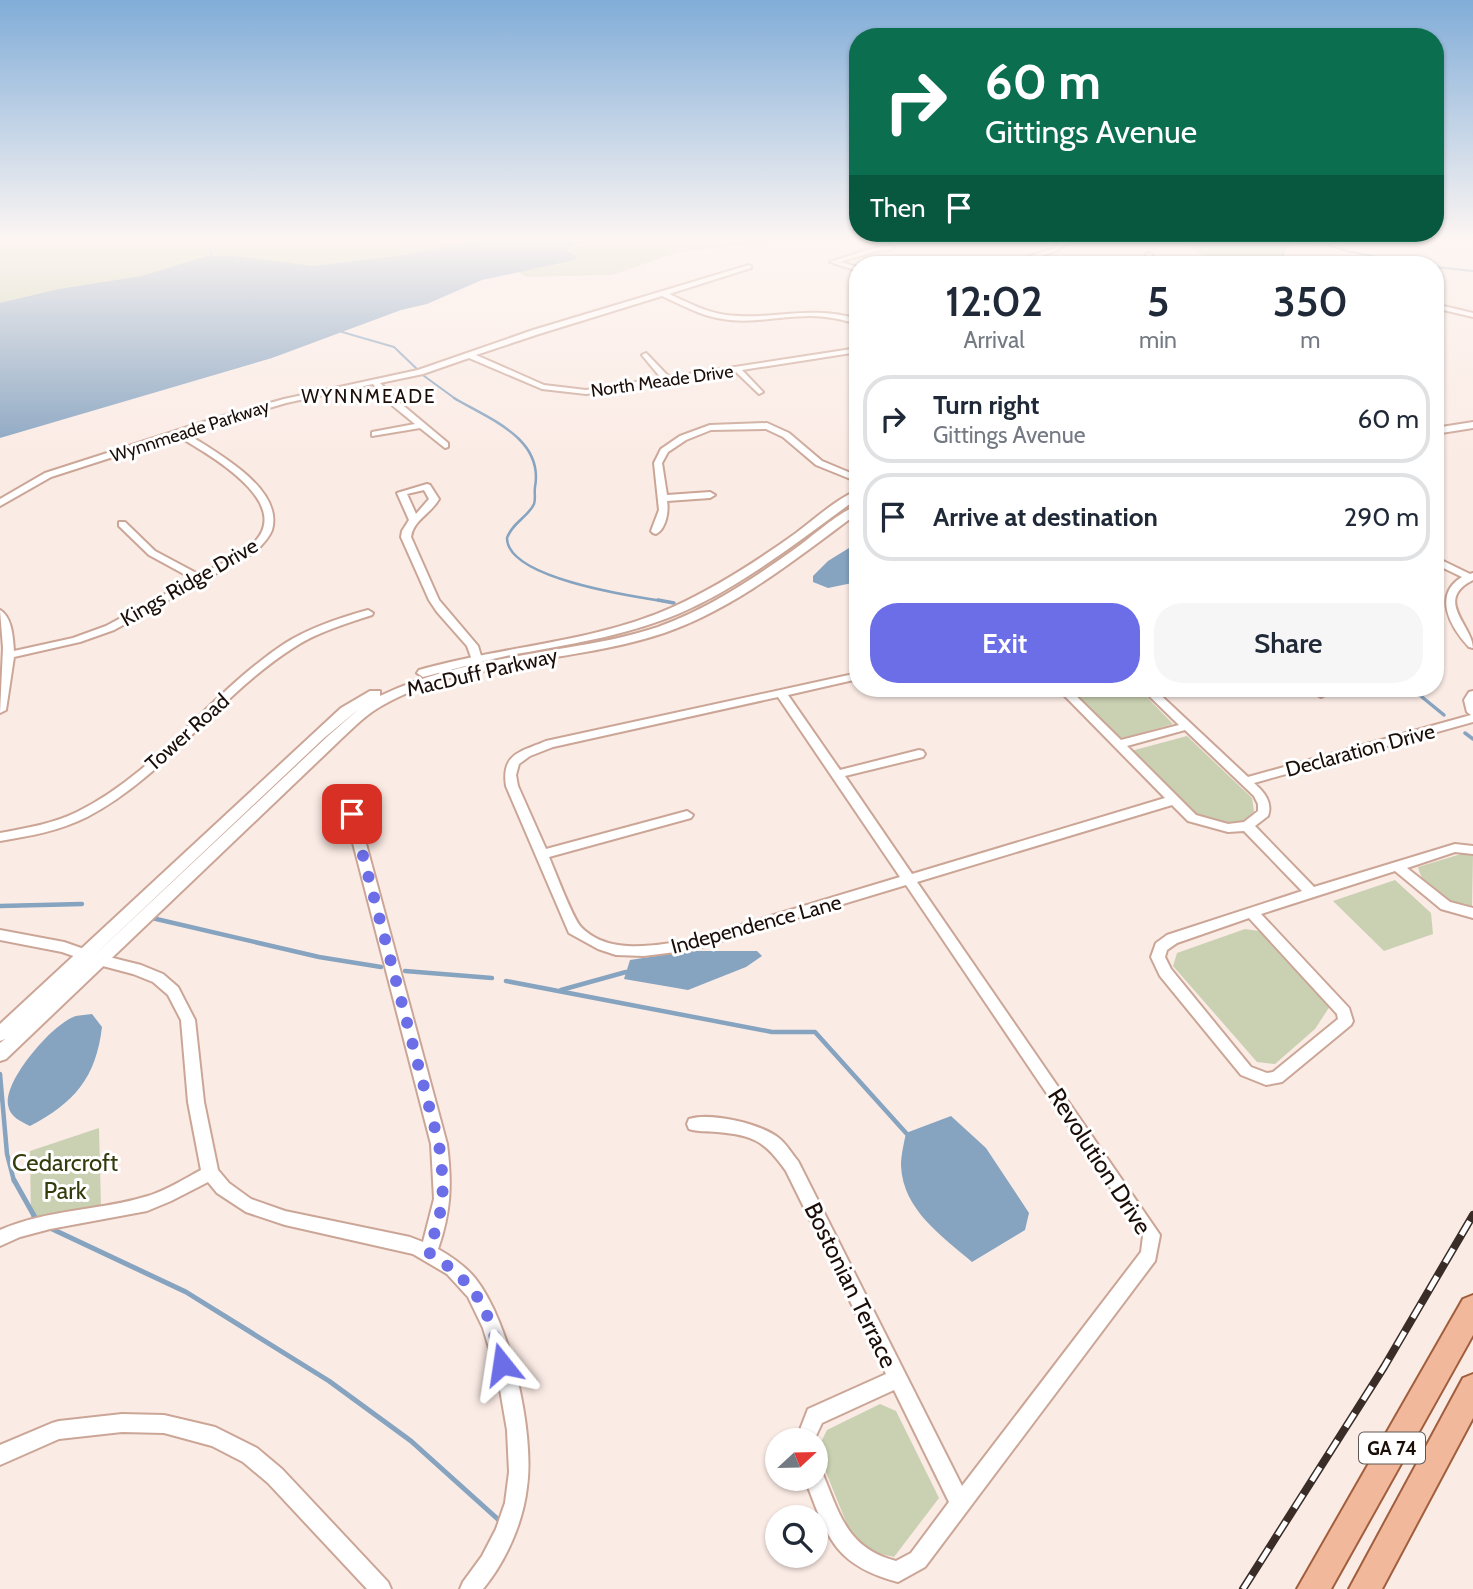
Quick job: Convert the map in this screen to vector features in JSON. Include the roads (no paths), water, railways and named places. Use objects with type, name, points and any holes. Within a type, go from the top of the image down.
[{"type":"main road","name":"GA 74","points":[[1313,1589],[1473,1308]]},
{"type":"main road","name":"GA 74","points":[[1365,1589],[1473,1388]]},
{"type":"street","name":"Wynnmeade Parkway","points":[[0,503],[48,475],[179,433],[284,401],[376,383],[472,356],[536,331],[598,312]]},
{"type":"street","points":[[709,312],[719,316],[813,312]]},
{"type":"street","points":[[818,312],[849,320]]},
{"type":"street","name":"North Meade Drive","points":[[472,356],[557,390],[602,391],[849,352]]},
{"type":"street","points":[[646,355],[668,381]]},
{"type":"street","points":[[738,370],[760,392]]},
{"type":"street","points":[[376,383],[445,445]]},
{"type":"street","points":[[375,434],[420,425]]},
{"type":"street","points":[[656,531],[664,510],[658,463],[664,451],[692,434],[720,426],[756,425],[773,429],[786,435],[819,463],[849,475]]},
{"type":"street","points":[[1444,430],[1473,425]]},
{"type":"street","name":"Kings Ridge Drive","points":[[10,655],[102,631],[260,543],[268,532],[272,519],[269,507],[255,488],[179,433]]},
{"type":"street","points":[[1444,439],[1473,434]]},
{"type":"street","points":[[664,498],[710,495]]},
{"type":"street","name":"MacDuff Parkway","points":[[0,1034],[92,958],[359,715],[378,702],[422,682],[479,664],[621,630],[678,611],[732,582],[849,499]]},
{"type":"street","name":"MacDuff Parkway","points":[[479,664],[633,638],[690,618],[736,595],[849,514]]},
{"type":"street","points":[[414,521],[405,531],[406,537],[433,600],[439,610],[465,633],[479,664]]},
{"type":"street","points":[[122,524],[152,553],[200,578]]},
{"type":"street","points":[[1444,564],[1471,576],[1454,591],[1450,606],[1457,626],[1473,645]]},
{"type":"street","points":[[0,613],[9,631],[10,655],[0,710]]},
{"type":"street","name":"Tower Road","points":[[0,837],[52,828],[102,805],[281,651],[320,629],[368,613]]},
{"type":"street","name":"Independence Lane","points":[[849,678],[550,744],[518,758],[511,764],[509,773],[512,786],[544,854],[574,929],[594,944],[624,953],[691,945],[912,881],[1174,800]]},
{"type":"street","name":"Revolution Drive","points":[[782,694],[1152,1235],[1149,1255],[918,1560],[898,1572],[874,1567],[844,1545],[820,1491]]},
{"type":"street","points":[[1473,694],[1470,700],[1473,712]]},
{"type":"street","points":[[1071,697],[1192,818],[1209,825],[1228,828],[1247,826],[1264,813],[1264,804],[1246,781],[1156,697]]},
{"type":"street","name":"Declaration Drive","points":[[1246,781],[1473,718]]},
{"type":"street","points":[[1118,745],[1186,726]]},
{"type":"street","points":[[839,774],[919,754]]},
{"type":"street","points":[[335,805],[352,814],[439,1144],[445,1192],[440,1218],[428,1252]]},
{"type":"street","points":[[544,854],[687,815]]},
{"type":"street","points":[[1247,826],[1311,892]]},
{"type":"street","points":[[1251,912],[1344,1012],[1346,1021],[1278,1078],[1266,1079],[1247,1071],[1165,972],[1158,957],[1161,947],[1172,939],[1251,912],[1311,892],[1455,848],[1473,850]]},
{"type":"street","points":[[1397,866],[1446,906],[1473,913]]},
{"type":"street","points":[[0,935],[65,947],[158,978],[182,1002],[188,1020],[196,1102],[211,1173],[223,1188],[246,1205],[285,1218],[410,1245],[428,1252],[457,1271],[474,1290],[489,1317],[512,1403],[519,1472],[511,1513],[501,1540],[470,1589]]},
{"type":"street","name":"MacDuff Parkway","points":[[0,1054],[92,958]]},
{"type":"street","name":"Bostonian Terrace","points":[[695,1124],[722,1126],[755,1134],[774,1143],[792,1166],[960,1503]]},
{"type":"street","points":[[0,1238],[29,1225],[54,1219],[137,1206],[162,1198],[211,1173]]},
{"type":"street","points":[[810,1428],[815,1416],[897,1379]]},
{"type":"street","points":[[0,1455],[60,1430],[122,1423],[164,1424],[215,1437],[250,1455],[275,1476],[381,1589]]},
{"type":"water","points":[[0,312],[395,312],[272,358],[0,438]]},
{"type":"water","points":[[849,548],[849,584],[828,588],[813,582],[813,576],[828,561]]},
{"type":"water","points":[[689,951],[757,951],[762,956],[746,967],[688,990],[624,979],[630,960]]},
{"type":"water","points":[[92,1014],[102,1027],[94,1061],[80,1087],[59,1108],[30,1126],[16,1118],[9,1109],[9,1094],[32,1054],[66,1021],[76,1016]]},
{"type":"water","points":[[951,1116],[986,1148],[1029,1213],[1025,1230],[972,1262],[926,1221],[916,1209],[903,1182],[901,1166],[906,1133]]},
{"type":"waterway","points":[[342,332],[394,347],[418,370]]},
{"type":"waterway","points":[[420,373],[455,399]]},
{"type":"waterway","points":[[455,399],[511,432],[531,455],[536,470],[535,502],[512,528],[507,538],[513,552],[528,565],[576,584],[667,602]]},
{"type":"waterway","points":[[658,600],[667,602]]},
{"type":"waterway","points":[[667,602],[674,603]]},
{"type":"waterway","points":[[1422,697],[1444,715]]},
{"type":"waterway","points":[[1465,733],[1473,739]]},
{"type":"waterway","points":[[0,906],[82,904]]},
{"type":"waterway","points":[[152,918],[319,957],[381,967]]},
{"type":"waterway","points":[[405,971],[492,978]]},
{"type":"waterway","points":[[561,990],[626,972]]},
{"type":"waterway","points":[[506,981],[772,1032],[815,1032],[906,1133]]},
{"type":"waterway","points":[[0,1074],[7,1154],[14,1181]]},
{"type":"waterway","points":[[14,1180],[37,1221]]},
{"type":"waterway","points":[[50,1228],[186,1292],[329,1381],[411,1441],[501,1522]]},
{"type":"railway","points":[[1243,1589],[1384,1367],[1473,1215]]},
{"type":"district","name":"WYNNMEADE","points":[[369,396]]},
{"type":"park label","name":"Cedarcroft Park","points":[[65,1176]]}]
